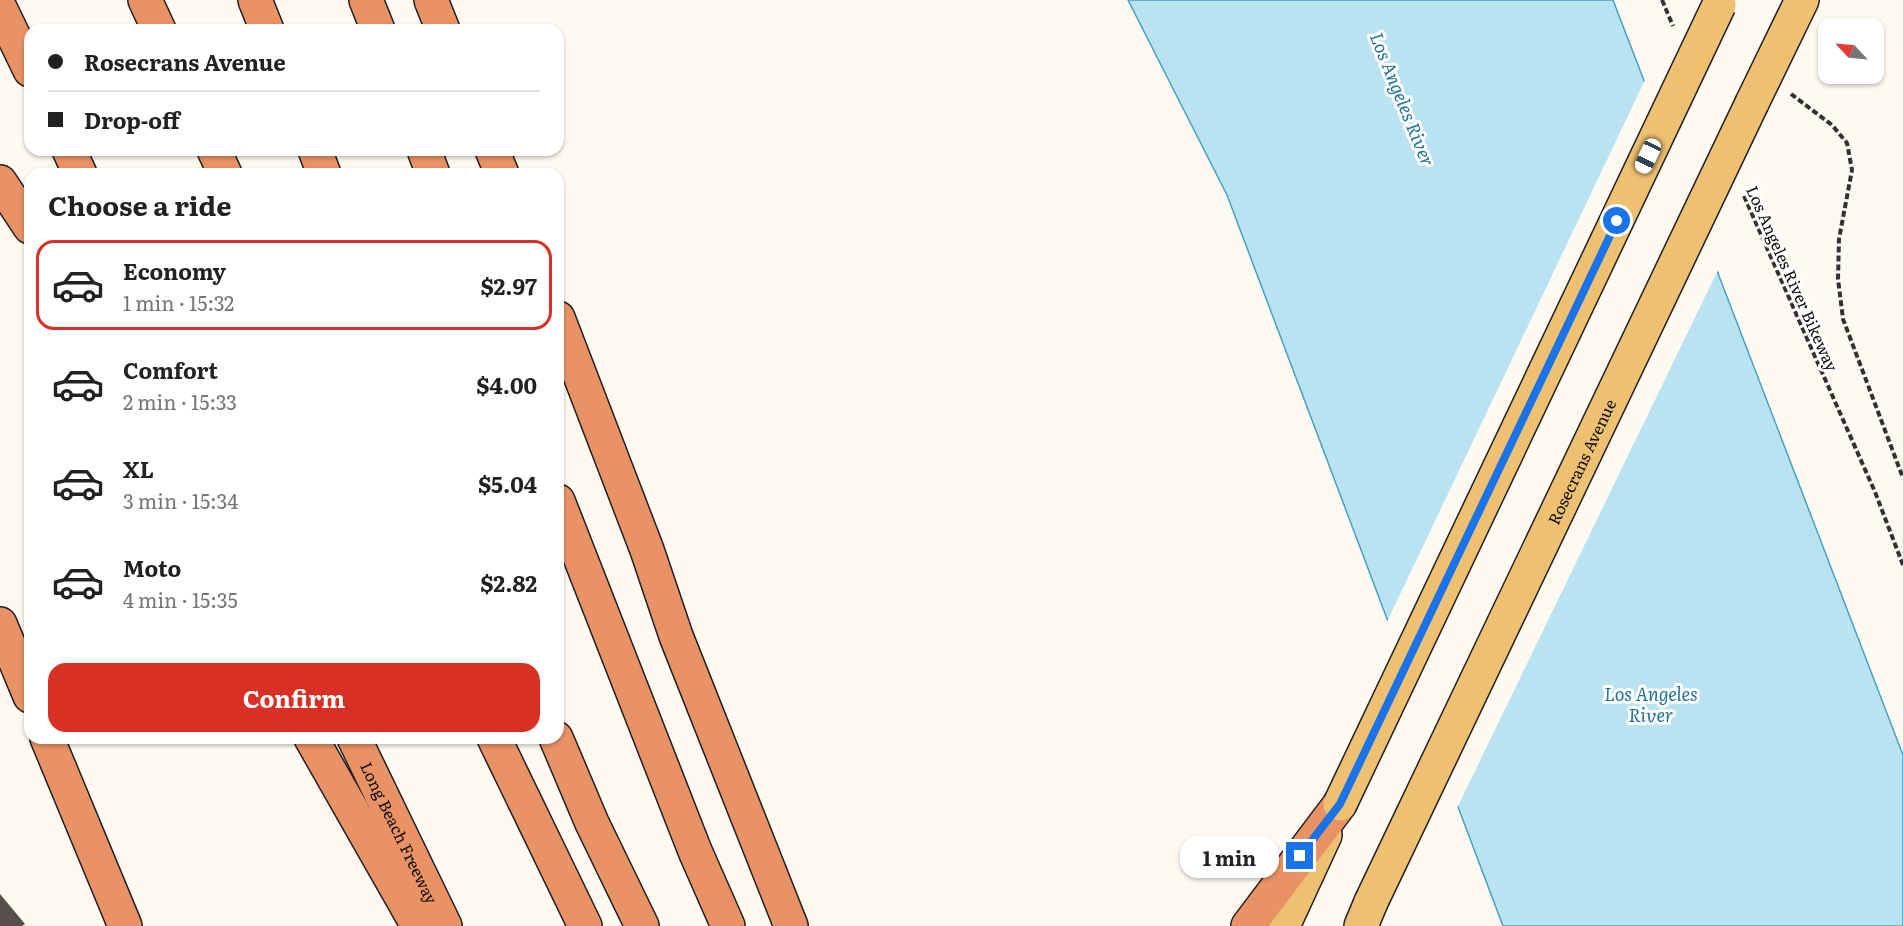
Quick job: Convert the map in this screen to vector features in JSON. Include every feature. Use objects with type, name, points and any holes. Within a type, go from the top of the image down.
[{"type":"highway","points":[[145,0],[156,24]]},
{"type":"highway","points":[[255,0],[265,24]]},
{"type":"highway","points":[[366,0],[376,24]]},
{"type":"highway","points":[[431,0],[441,24]]},
{"type":"highway","points":[[0,8],[24,58]]},
{"type":"highway","points":[[0,182],[24,218]]},
{"type":"highway","points":[[564,334],[647,550],[676,636],[791,926]]},
{"type":"highway","points":[[564,516],[695,851],[728,926]]},
{"type":"highway","points":[[0,624],[24,682]]},
{"type":"highway","points":[[49,744],[125,926]]},
{"type":"highway","points":[[314,744],[418,926]]},
{"type":"highway","name":"Long Beach Freeway","points":[[357,744],[445,926]]},
{"type":"highway","points":[[497,744],[585,926]]},
{"type":"highway","points":[[559,744],[592,822],[642,926]]},
{"type":"highway","points":[[1248,926],[1340,804]]},
{"type":"main road","name":"Rosecrans Avenue","points":[[1366,914],[1802,0]]},
{"type":"main road","points":[[1283,926],[1721,2]]},
{"type":"path","points":[[1662,0],[1675,32]]},
{"type":"path","points":[[1758,91],[1803,102],[1832,125],[1847,143],[1852,170],[1839,239],[1838,279],[1843,320],[1903,478]]},
{"type":"path","name":"Los Angeles River Bikeway","points":[[1743,193],[1875,492],[1903,565]]},
{"type":"water","name":"Los Angeles River","points":[[1128,0],[1613,0],[1903,755],[1903,926],[1503,926],[1227,195]]},
{"type":"pier","points":[[1646,78],[1719,268],[1456,810],[1386,624]]},
{"type":"building","points":[[0,894],[25,924],[0,926]]},
{"type":"route","points":[[1300,856],[1340,804],[1617,221]]}]
